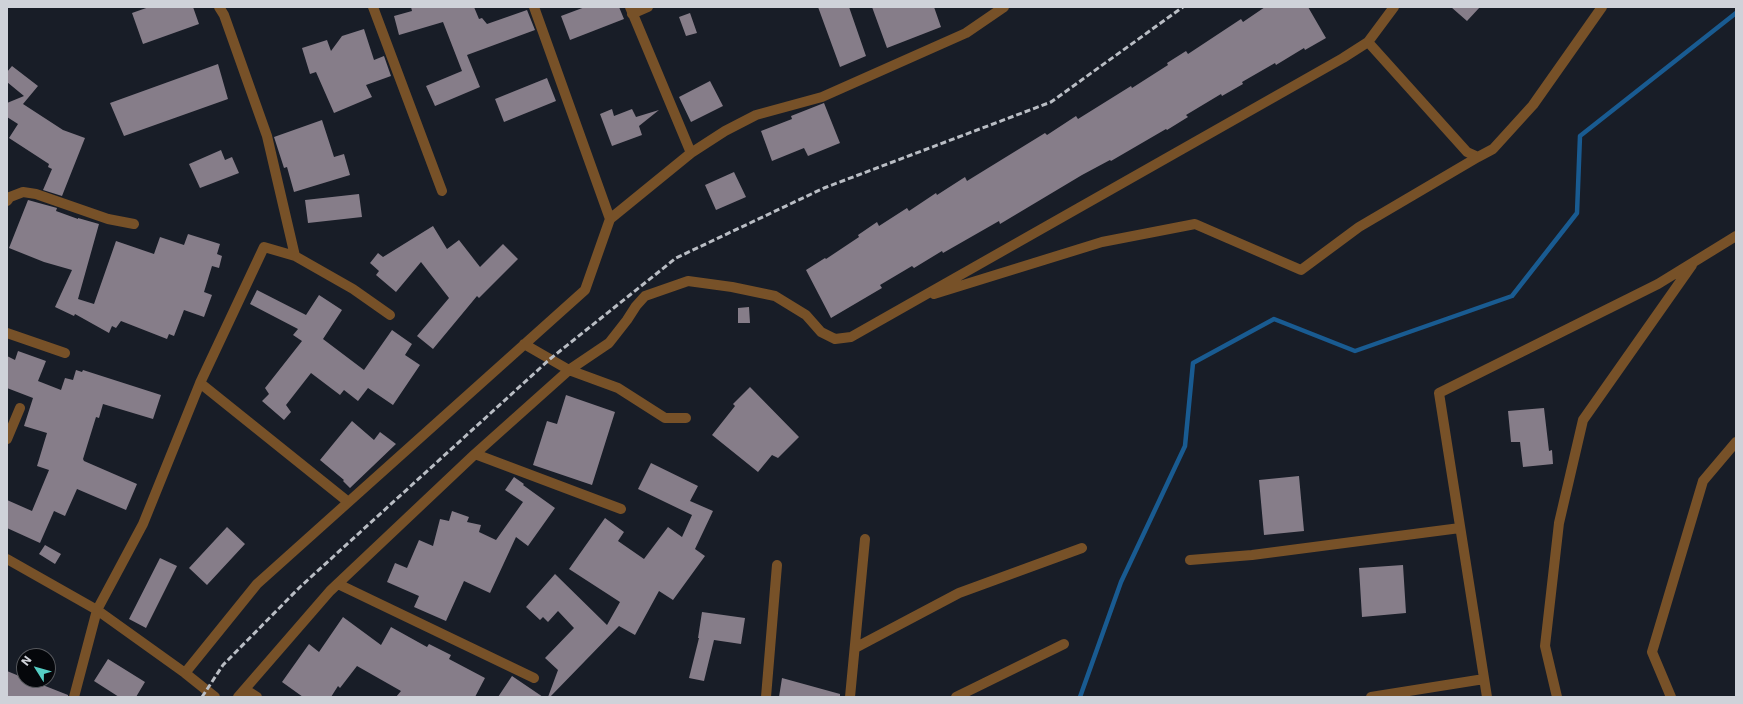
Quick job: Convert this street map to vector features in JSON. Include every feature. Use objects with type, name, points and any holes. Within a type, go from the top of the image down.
[{"type":"street","points":[[219,7],[224,16],[268,136],[295,256]]},
{"type":"street","points":[[373,7],[442,191]]},
{"type":"street","points":[[534,7],[610,219]]},
{"type":"street","points":[[648,7],[631,11],[691,153]]},
{"type":"street","points":[[185,673],[257,584],[347,501],[585,290],[610,219],[691,153],[725,131],[756,115],[822,97],[966,33],[1004,7]]},
{"type":"street","points":[[257,697],[242,694],[338,584],[475,454],[569,370],[609,343],[636,306],[646,296],[688,281],[732,286],[775,296],[806,315],[821,332],[835,339],[851,337],[1368,42],[1394,7]]},
{"type":"street","points":[[915,300],[1102,242],[1195,224],[1301,270],[1359,227],[1492,150],[1533,105],[1602,7]]},
{"type":"street","points":[[1368,42],[1467,152],[1478,157]]},
{"type":"street","points":[[7,201],[10,197],[23,192],[36,194],[108,219],[134,224]]},
{"type":"street","points":[[1486,697],[1439,393],[1658,284],[1736,236]]},
{"type":"street","points":[[74,697],[97,610],[143,524],[200,383],[264,248],[295,256],[353,289],[390,315]]},
{"type":"street","points":[[1557,697],[1545,646],[1559,523],[1583,420],[1695,261]]},
{"type":"street","points":[[7,333],[65,353]]},
{"type":"street","points":[[524,344],[569,370],[618,388],[665,418],[686,418]]},
{"type":"street","points":[[200,383],[347,501]]},
{"type":"street","points":[[7,439],[20,408]]},
{"type":"street","points":[[1671,697],[1652,652],[1703,481],[1736,442]]},
{"type":"street","points":[[475,454],[621,509]]},
{"type":"street","points":[[1190,560],[1252,555],[1460,528]]},
{"type":"street","points":[[850,697],[865,539]]},
{"type":"street","points":[[855,648],[959,593],[1082,548]]},
{"type":"street","points":[[7,559],[97,610],[185,673],[214,697]]},
{"type":"street","points":[[766,697],[777,564]]},
{"type":"street","points":[[338,584],[534,678]]},
{"type":"street","points":[[956,697],[1064,644]]},
{"type":"street","points":[[1371,697],[1484,679]]},
{"type":"building","points":[[149,7],[193,7],[199,24],[143,44],[132,13]]},
{"type":"building","points":[[411,7],[474,7],[479,19],[482,18],[487,24],[527,10],[535,30],[467,55],[480,87],[435,106],[426,86],[462,71],[443,22],[399,35],[394,16],[412,11]]},
{"type":"building","points":[[585,7],[619,7],[624,19],[570,40],[561,16]]},
{"type":"building","points":[[818,7],[849,7],[866,56],[840,67]]},
{"type":"building","points":[[872,7],[934,7],[941,27],[887,48]]},
{"type":"building","points":[[1265,7],[1308,7],[1326,38],[1305,50],[1304,48],[1276,65],[1275,63],[1242,82],[1243,84],[1222,96],[1221,94],[1186,115],[1188,117],[1167,130],[1166,129],[1111,161],[1110,160],[1082,175],[1000,224],[999,221],[943,253],[942,251],[914,268],[912,266],[880,285],[882,288],[831,318],[806,270],[825,258],[826,259],[859,237],[858,235],[877,222],[879,226],[907,208],[909,211],[936,193],[937,195],[965,177],[967,181],[1045,133],[1047,135],[1076,116],[1078,119],[1131,86],[1132,88],[1168,65],[1167,63],[1186,51],[1188,54],[1241,19],[1243,22]]},
{"type":"building","points":[[1451,7],[1480,7],[1467,21]]},
{"type":"building","points":[[690,13],[697,33],[686,36],[679,17]]},
{"type":"building","points":[[364,29],[374,60],[384,56],[391,76],[366,85],[372,97],[334,113],[316,72],[310,74],[302,48],[327,40],[331,51],[342,36]]},
{"type":"building","points":[[218,64],[228,99],[124,136],[110,103]]},
{"type":"building","points":[[12,66],[38,86],[23,104],[63,130],[85,138],[62,196],[43,190],[52,169],[48,167],[49,164],[9,138],[18,124],[7,117],[7,103],[24,96],[7,82],[7,72]]},
{"type":"building","points":[[547,78],[556,101],[504,122],[495,99]]},
{"type":"building","points":[[710,81],[723,106],[691,122],[679,97]]},
{"type":"building","points":[[824,103],[840,143],[808,156],[804,148],[772,161],[761,131],[792,119],[791,116]]},
{"type":"building","points":[[612,109],[614,116],[632,109],[636,117],[659,110],[639,126],[642,135],[612,146],[600,114]]},
{"type":"building","points":[[322,120],[334,157],[344,154],[350,175],[294,192],[287,167],[284,168],[274,137]]},
{"type":"building","points":[[221,150],[225,160],[232,157],[239,173],[200,188],[189,164]]},
{"type":"building","points":[[734,172],[746,197],[716,210],[705,185]]},
{"type":"building","points":[[359,194],[362,217],[308,223],[305,200]]},
{"type":"building","points":[[28,200],[57,208],[56,211],[78,219],[99,224],[78,299],[94,304],[116,241],[154,254],[160,237],[184,245],[188,234],[220,244],[217,254],[222,256],[219,268],[212,266],[204,292],[212,295],[204,317],[184,310],[174,336],[169,334],[167,339],[121,321],[116,328],[112,326],[109,333],[75,314],[74,316],[55,307],[72,270],[44,262],[9,248]]},
{"type":"building","points":[[433,226],[447,249],[459,240],[480,267],[503,244],[518,259],[479,298],[477,296],[433,349],[417,336],[449,298],[421,262],[396,292],[376,275],[379,271],[370,263],[378,253],[383,257]]},
{"type":"building","points":[[257,290],[306,315],[319,295],[342,310],[323,339],[364,370],[392,330],[412,344],[405,355],[420,365],[393,405],[368,388],[358,401],[344,390],[340,395],[311,373],[286,405],[291,412],[284,420],[262,401],[269,394],[265,388],[302,341],[293,335],[298,329],[250,304]]},
{"type":"building","points":[[749,307],[750,323],[738,323],[738,308]]},
{"type":"building","points":[[18,351],[46,361],[38,381],[61,390],[65,378],[73,380],[76,370],[82,372],[83,370],[161,395],[153,419],[103,404],[99,418],[96,417],[83,459],[84,461],[137,484],[126,510],[77,489],[65,516],[54,511],[40,543],[7,528],[7,500],[32,511],[49,470],[37,466],[47,433],[24,426],[33,398],[7,388],[7,356],[15,360]]},
{"type":"building","points":[[750,387],[799,437],[778,458],[772,455],[758,472],[712,435],[735,406],[733,404]]},
{"type":"building","points":[[566,395],[615,412],[592,485],[533,465],[547,421],[557,424]]},
{"type":"building","points":[[1544,408],[1549,451],[1552,450],[1553,464],[1523,467],[1520,442],[1511,442],[1508,411]]},
{"type":"building","points":[[352,421],[374,440],[380,432],[396,444],[350,488],[343,481],[344,480],[320,460]]},
{"type":"building","points":[[651,463],[698,486],[690,501],[713,511],[695,549],[705,556],[673,600],[659,591],[635,635],[619,626],[550,697],[548,697],[558,670],[545,658],[574,628],[558,611],[548,622],[543,617],[540,620],[526,607],[555,574],[607,625],[620,602],[569,569],[605,518],[624,532],[618,541],[644,559],[668,527],[682,537],[692,515],[638,489]]},
{"type":"building","points":[[1299,476],[1304,531],[1264,535],[1259,480]]},
{"type":"building","points":[[514,477],[555,508],[528,546],[516,537],[490,593],[464,581],[446,621],[414,607],[419,596],[387,582],[395,563],[407,568],[419,540],[433,546],[440,519],[449,521],[452,511],[469,517],[467,522],[481,525],[479,532],[496,540],[523,502],[505,490]]},
{"type":"building","points":[[227,527],[245,544],[207,585],[189,568]]},
{"type":"building","points":[[45,545],[61,554],[55,564],[39,554]]},
{"type":"building","points":[[160,558],[177,566],[146,628],[129,619]]},
{"type":"building","points":[[1403,565],[1406,613],[1362,617],[1359,568]]},
{"type":"building","points":[[702,612],[745,618],[741,644],[714,640],[704,681],[689,678],[699,638]]},
{"type":"building","points":[[343,617],[381,645],[391,627],[427,647],[429,644],[451,655],[449,659],[485,678],[475,697],[396,697],[401,691],[357,666],[340,688],[338,686],[331,697],[303,697],[282,682],[309,644],[319,652]]},
{"type":"building","points":[[108,659],[145,682],[136,697],[119,697],[94,681]]},
{"type":"building","points":[[7,671],[16,675],[16,688],[50,688],[68,695],[68,697],[7,697]]},
{"type":"building","points":[[512,676],[543,697],[498,697]]},
{"type":"building","points":[[782,678],[840,694],[840,697],[779,697]]},
{"type":"waterway","points":[[1080,697],[1121,582],[1185,446],[1193,363],[1274,319],[1355,351],[1512,296],[1577,213],[1580,136],[1736,13]]},
{"type":"railway","points":[[202,697],[223,665],[300,587],[550,359],[676,258],[824,188],[1051,102],[1183,7]]}]
